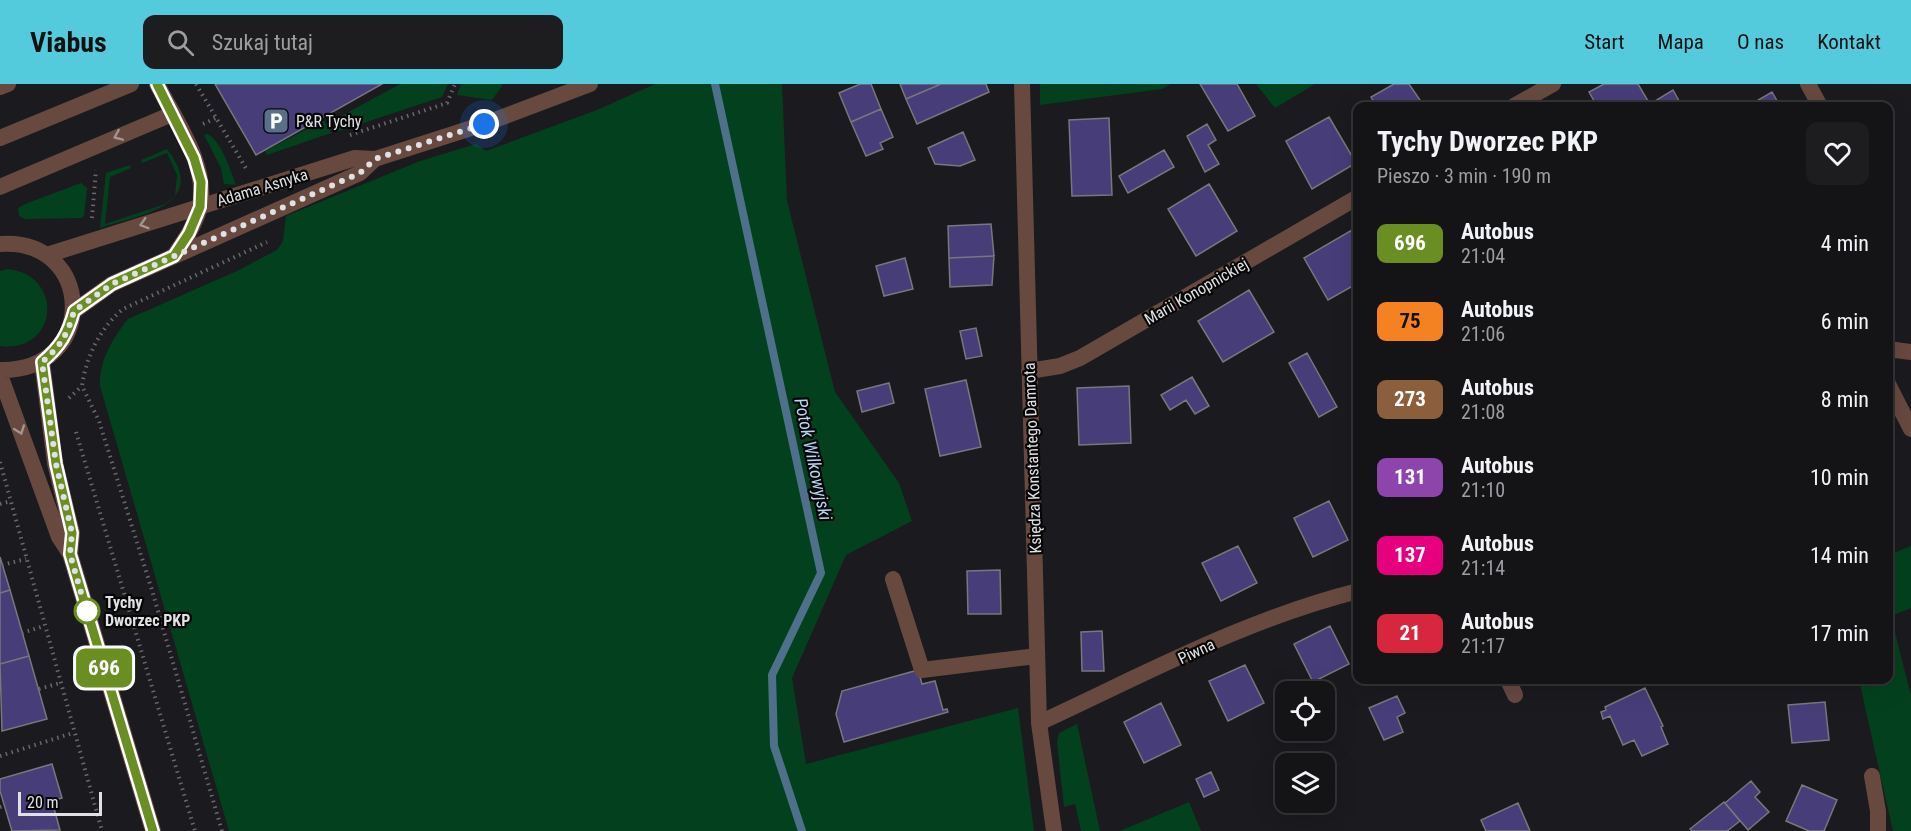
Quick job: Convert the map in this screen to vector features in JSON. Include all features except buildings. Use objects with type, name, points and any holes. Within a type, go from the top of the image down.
[{"type":"street","points":[[0,87],[8,84]]},
{"type":"street","points":[[0,138],[131,84]]},
{"type":"street","points":[[157,84],[194,158],[201,182],[200,207],[189,233],[174,256]]},
{"type":"street","name":"Adama Asnyka","points":[[47,255],[355,158],[375,159],[484,124],[590,84]]},
{"type":"street","name":"Księdza Konstantego Damrota","points":[[1022,84],[1029,256],[1029,370],[1039,723],[1054,831]]},
{"type":"street","points":[[1521,102],[1553,84]]},
{"type":"street","points":[[1808,84],[1818,102]]},
{"type":"street","points":[[0,186],[172,114]]},
{"type":"street","name":"Adama Asnyka","points":[[74,311],[112,284],[360,173],[375,159]]},
{"type":"street","name":"Marii Konopnickiej","points":[[1029,370],[1060,366],[1080,358],[1353,200]]},
{"type":"street","points":[[0,244],[25,245],[47,255],[62,270],[72,290],[74,311],[64,340],[58,349],[42,362],[21,370],[0,370]]},
{"type":"street","points":[[1893,349],[1911,351]]},
{"type":"street","points":[[42,362],[56,464],[72,533],[70,554]]},
{"type":"street","points":[[0,375],[59,537],[70,554],[153,831]]},
{"type":"street","points":[[1893,394],[1911,429]]},
{"type":"street","points":[[893,579],[922,670],[1037,656]]},
{"type":"street","name":"Piwna","points":[[1039,723],[1253,625],[1312,602],[1353,592]]},
{"type":"street","points":[[1872,776],[1878,811],[1878,831]]},
{"type":"path","points":[[347,136],[447,103],[455,84]]},
{"type":"path","points":[[247,169],[258,165]]},
{"type":"path","points":[[91,228],[96,170]]},
{"type":"path","points":[[82,386],[99,421],[110,454],[222,831]]},
{"type":"path","points":[[73,424],[195,831]]},
{"type":"path","points":[[0,462],[73,733],[102,831]]},
{"type":"path","points":[[0,504],[11,501]]},
{"type":"path","points":[[2,565],[26,559]]},
{"type":"path","points":[[22,633],[44,626]]},
{"type":"path","points":[[39,689],[60,683]]},
{"type":"path","points":[[0,756],[73,733]]},
{"type":"green space","points":[[400,84],[448,84],[442,97],[336,132],[332,121]]},
{"type":"green space","points":[[461,84],[502,84],[502,86],[492,100],[457,95]]},
{"type":"green space","points":[[655,84],[782,84],[787,201],[835,392],[899,483],[912,521],[846,555],[792,678],[806,764],[1018,708],[1034,831],[229,831],[100,386],[104,359],[112,342],[128,319],[237,271],[277,250],[283,241],[286,216],[420,161],[476,144],[486,151],[597,110]]},
{"type":"green space","points":[[1040,84],[1171,84],[1162,89],[1040,105]]},
{"type":"green space","points":[[1256,84],[1315,84],[1275,108]]},
{"type":"green space","points":[[324,120],[331,133],[267,155],[265,151]]},
{"type":"green space","points":[[207,134],[221,149],[236,185],[224,184],[221,168],[204,135]]},
{"type":"green space","points":[[167,149],[178,168],[181,184],[175,196],[177,175],[167,153],[142,163],[141,160]]},
{"type":"green space","points":[[130,165],[131,168],[110,177],[105,224],[165,204],[175,196],[165,205],[150,212],[100,228],[106,173]]},
{"type":"green space","points":[[81,183],[87,188],[84,216],[81,218],[25,219],[19,216],[18,208],[25,204]]},
{"type":"green space","points":[[8,269],[27,275],[39,285],[46,299],[47,313],[43,327],[33,338],[19,345],[0,346],[0,271]]},
{"type":"green space","points":[[1911,546],[1911,608],[1893,615],[1893,553]]},
{"type":"green space","points":[[1893,624],[1911,696],[1911,831],[1893,831],[1860,684],[1893,684]]},
{"type":"green space","points":[[1077,724],[1100,831],[1081,831],[1075,804],[1064,807],[1057,742],[1059,733]]},
{"type":"green space","points":[[1189,802],[1201,831],[1120,831]]},
{"type":"waterway","name":"Potok Wilkowyjski","points":[[715,84],[821,573],[772,675],[774,746],[802,831]]},
{"type":"bus line","name":"696","points":[[153,831],[70,554],[72,533],[56,464],[42,362],[58,349],[69,331],[74,311],[112,284],[174,256],[189,233],[200,207],[201,182],[194,158],[157,84]]},
{"type":"place","name":"P&R Tychy","points":[[276,121]]},
{"type":"place","name":"Tychy Dworzec PKP","points":[[87,611]]},
{"type":"route","points":[[87,611],[88,617],[70,554],[72,533],[56,464],[42,362],[58,349],[69,331],[74,311],[112,284],[360,173],[375,159],[484,124]]}]
